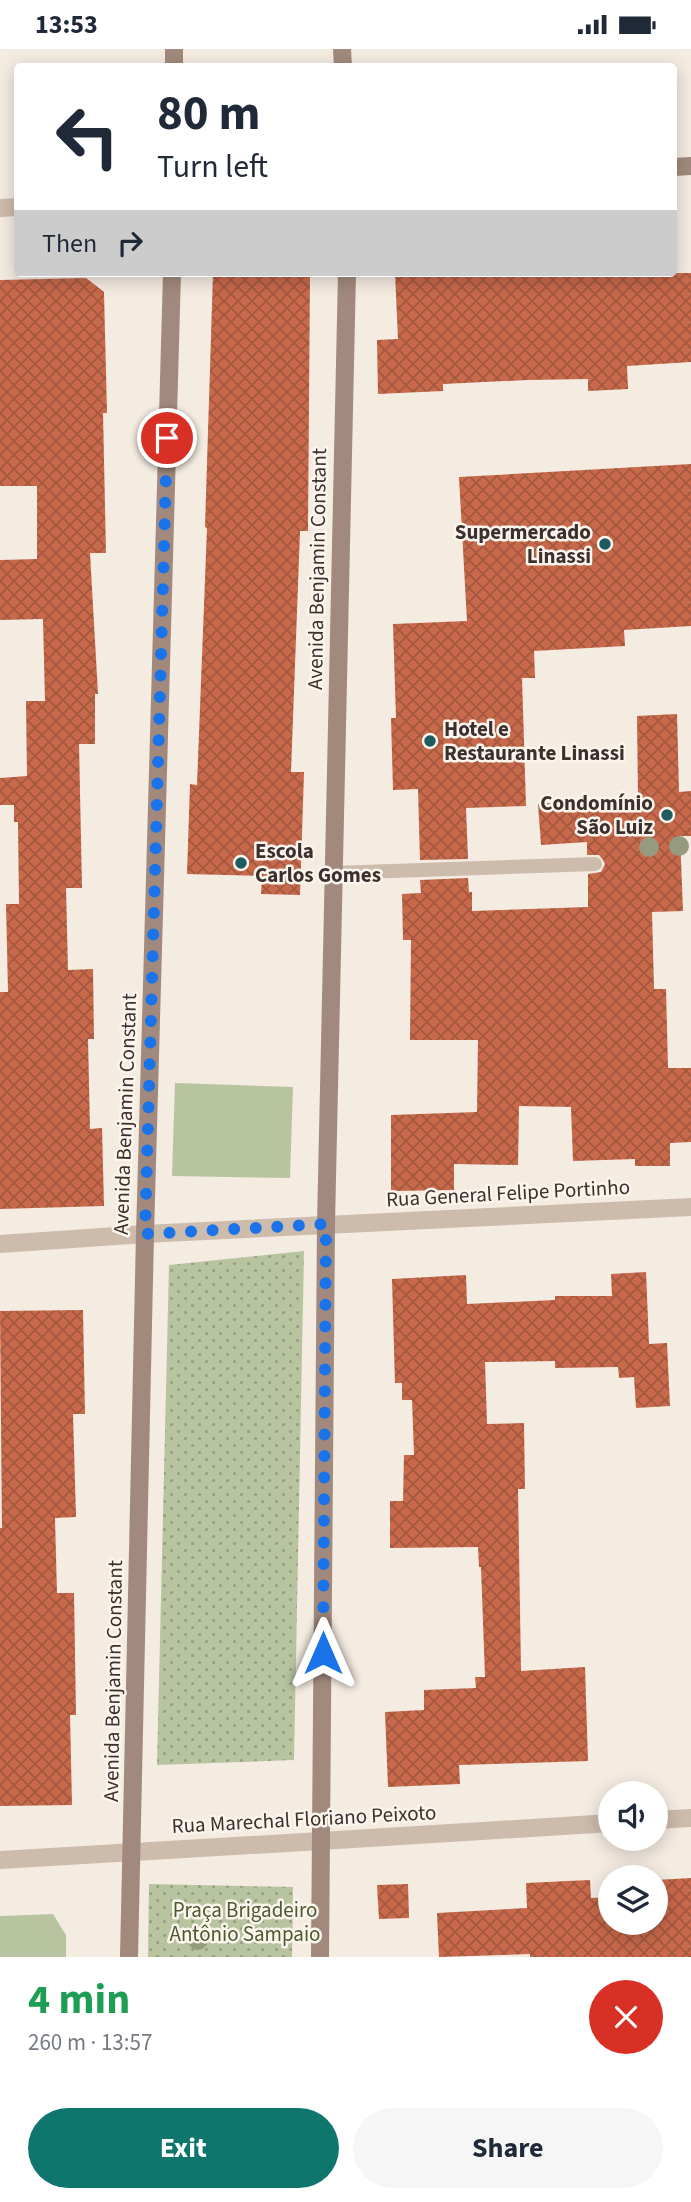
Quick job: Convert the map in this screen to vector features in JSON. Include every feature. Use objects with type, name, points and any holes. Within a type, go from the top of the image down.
[{"type":"main road","name":"Avenida Benjamin Constant","points":[[129,1957],[145,1234],[172,277]]},
{"type":"main road","name":"Avenida Benjamin Constant","points":[[320,1957],[326,1224],[347,277]]},
{"type":"street","name":"Rua General Felipe Portinho","points":[[145,1234],[691,1207]]},
{"type":"street","points":[[0,1244],[145,1234]]},
{"type":"street","points":[[668,1819],[691,1818]]},
{"type":"street","name":"Rua Marechal Floriano Peixoto","points":[[0,1860],[598,1824]]},
{"type":"lane","points":[[333,873],[595,864]]},
{"type":"green space","points":[[175,1083],[293,1087],[290,1178],[172,1176]]},
{"type":"green space","points":[[304,1251],[294,1760],[157,1765],[169,1265]]},
{"type":"green space","name":"Praça Brigadeiro Antônio Sampaio","points":[[149,1884],[293,1887],[292,1957],[148,1957]]},
{"type":"green space","points":[[53,1914],[66,1935],[66,1957],[0,1957],[0,1916]]},
{"type":"building","points":[[677,273],[691,273],[691,362],[627,366],[628,389],[588,391],[588,379],[527,380],[443,384],[443,391],[378,394],[377,340],[398,339],[395,277],[677,277]]},
{"type":"building","points":[[213,277],[310,277],[308,531],[300,531],[291,772],[304,772],[300,895],[261,894],[262,876],[187,874],[190,784],[197,785]]},
{"type":"building","points":[[86,278],[104,292],[106,553],[90,553],[98,694],[95,694],[95,744],[79,744],[82,888],[66,888],[68,970],[93,969],[94,1039],[88,1039],[90,1129],[102,1128],[104,1206],[0,1209],[0,992],[8,992],[6,904],[19,904],[18,822],[14,822],[14,805],[0,805],[0,778],[27,776],[26,701],[45,701],[43,619],[0,620],[0,560],[37,559],[37,486],[0,486],[0,280]]},
{"type":"building","points":[[691,464],[691,626],[624,630],[625,646],[534,651],[535,678],[522,678],[526,806],[466,808],[468,859],[420,860],[418,789],[393,790],[391,718],[396,718],[393,624],[467,621],[459,477]]},
{"type":"building","points":[[677,714],[679,792],[691,791],[691,836],[680,836],[683,911],[652,912],[654,989],[666,989],[668,1068],[691,1068],[691,1142],[670,1143],[670,1166],[635,1166],[635,1159],[573,1161],[571,1107],[519,1106],[518,1165],[454,1164],[454,1190],[391,1191],[391,1115],[477,1112],[478,1040],[410,1040],[411,940],[403,940],[402,894],[421,893],[420,880],[468,878],[469,892],[472,892],[472,911],[588,907],[588,874],[601,872],[605,864],[599,855],[587,855],[587,842],[541,845],[538,804],[638,797],[637,716]]},
{"type":"building","points":[[646,1272],[649,1344],[667,1343],[670,1406],[636,1408],[634,1377],[619,1378],[618,1367],[555,1368],[555,1361],[485,1362],[487,1424],[524,1423],[525,1489],[518,1489],[521,1671],[585,1667],[588,1761],[459,1765],[460,1784],[388,1787],[385,1712],[424,1710],[424,1690],[476,1688],[475,1677],[485,1677],[478,1547],[390,1548],[390,1501],[403,1501],[404,1455],[414,1455],[412,1400],[402,1400],[402,1383],[395,1383],[392,1279],[466,1275],[467,1304],[555,1300],[555,1296],[612,1296],[611,1274]]},
{"type":"building","points":[[83,1310],[85,1414],[73,1414],[76,1517],[55,1518],[57,1593],[74,1593],[76,1715],[70,1715],[72,1805],[0,1806],[0,1311]]},
{"type":"building","points":[[691,1878],[691,1957],[530,1957],[530,1954],[439,1957],[437,1913],[527,1908],[526,1883],[590,1880],[591,1898],[598,1898],[598,1935],[668,1935],[668,1879]]},
{"type":"building","points":[[408,1884],[409,1918],[379,1919],[377,1885]]},
{"type":"place","name":"Supermercado Linassi","points":[[605,544]]},
{"type":"place","name":"Hotel e Restaurante Linassi","points":[[430,741]]},
{"type":"place","name":"Condomínio São Luiz","points":[[667,815]]},
{"type":"place","name":"Escola Carlos Gomes","points":[[241,863]]},
{"type":"route","points":[[167,438],[145,1234],[326,1224],[323,1653]]}]
